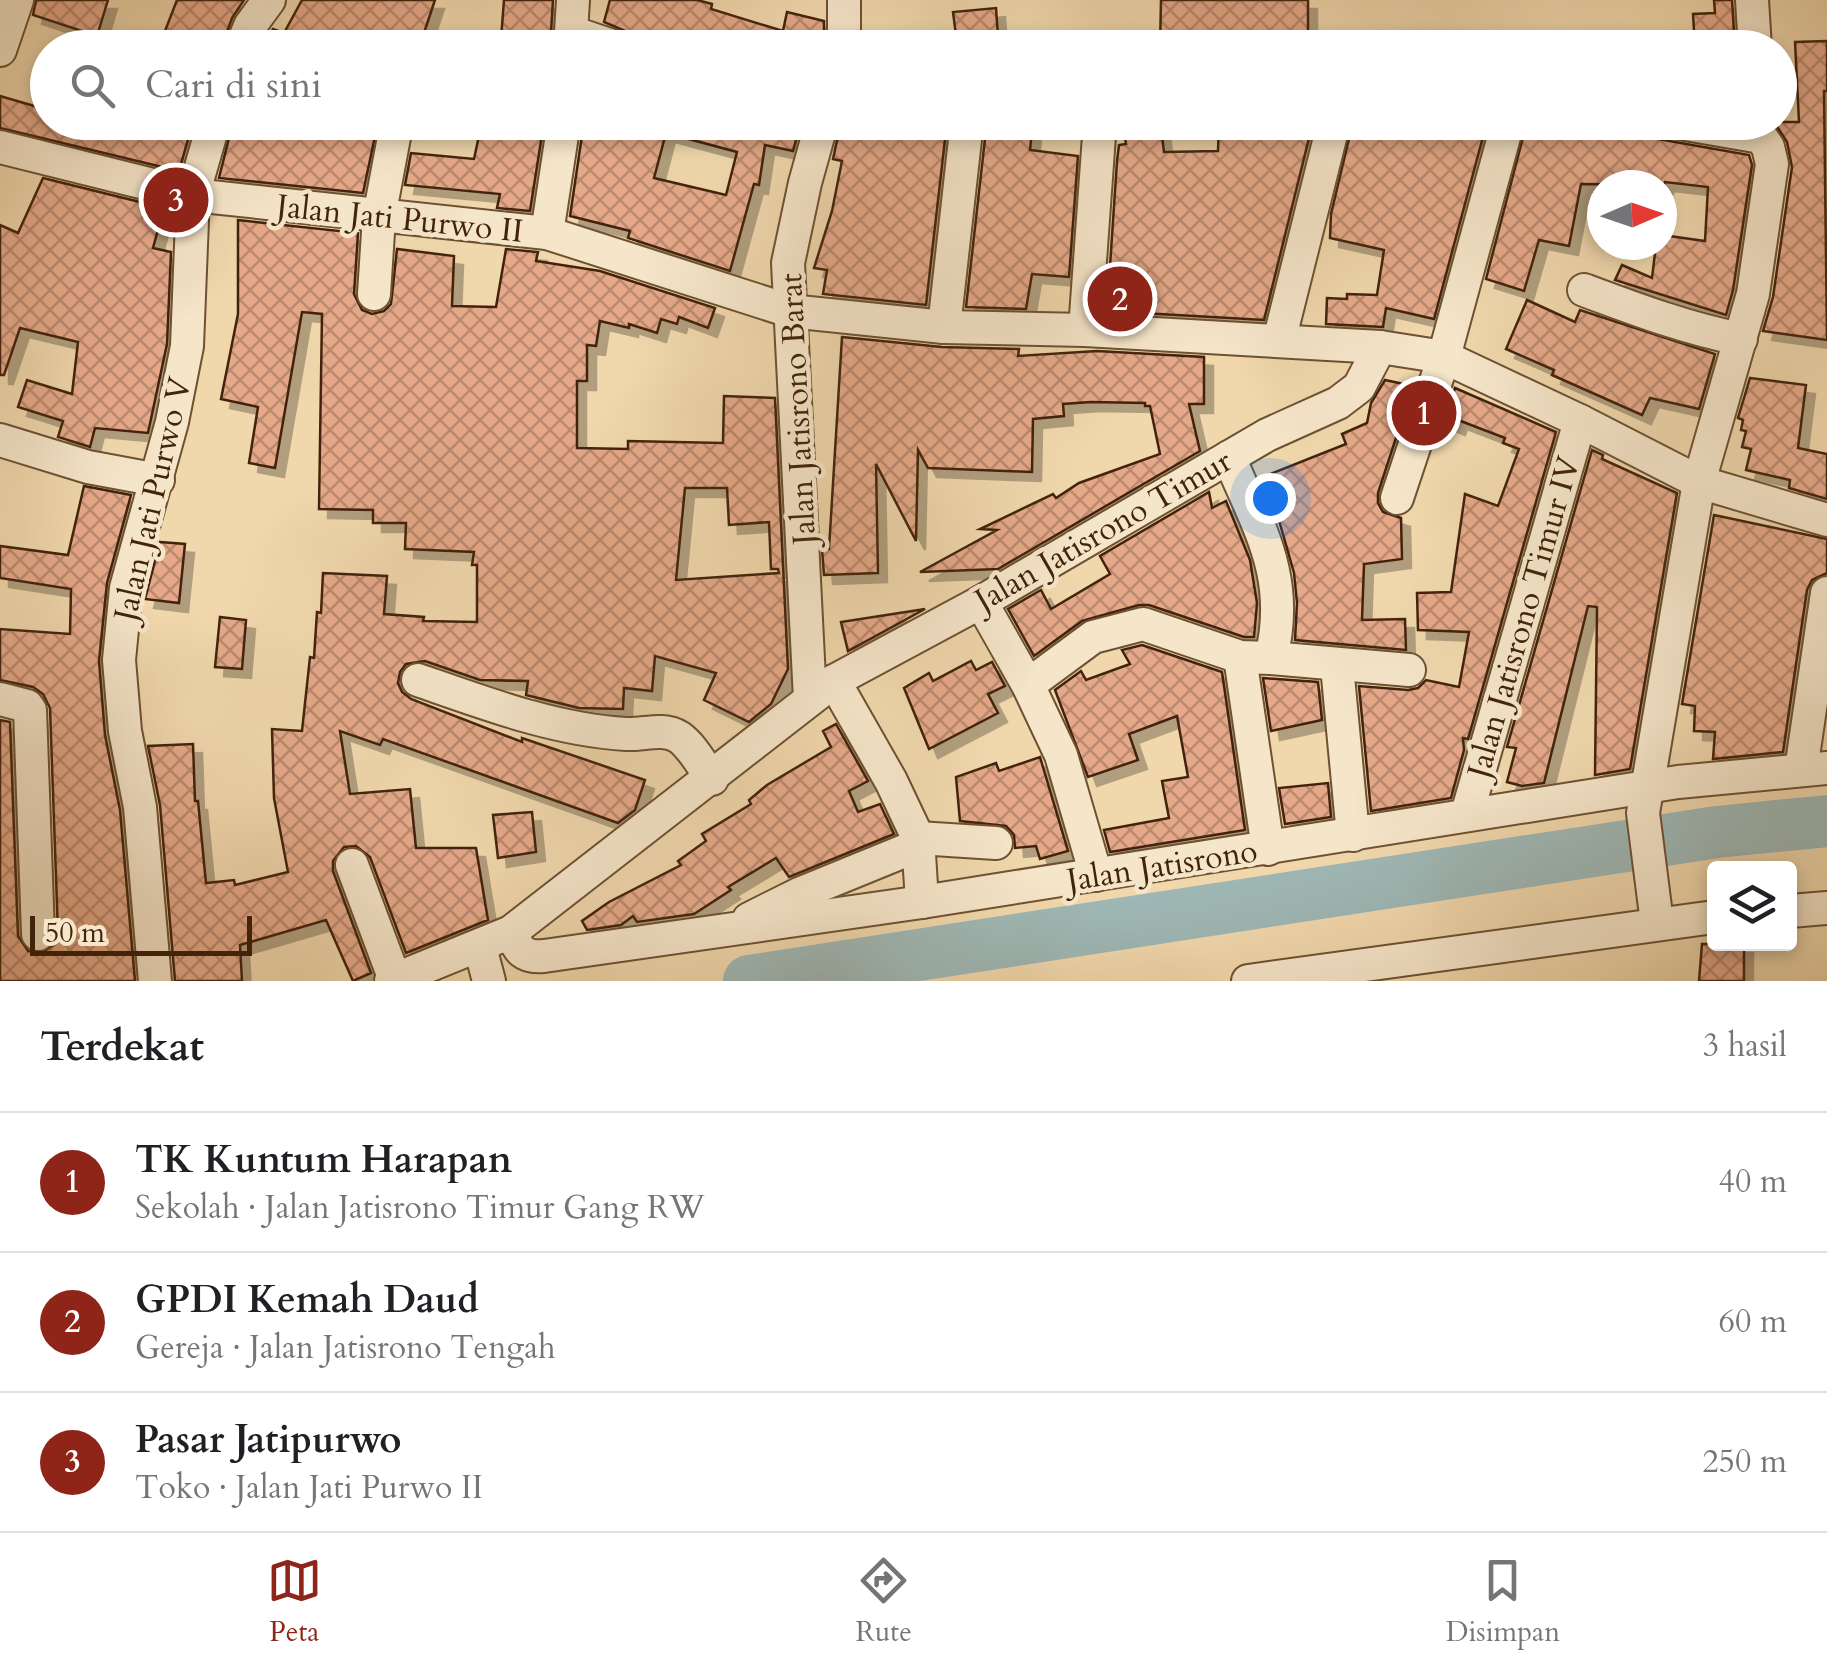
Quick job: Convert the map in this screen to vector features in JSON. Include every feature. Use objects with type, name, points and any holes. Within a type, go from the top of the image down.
[{"type":"street","points":[[0,50],[17,0]]},
{"type":"street","points":[[248,30],[269,0]]},
{"type":"street","points":[[844,0],[844,30]]},
{"type":"street","points":[[1752,0],[1754,30]]},
{"type":"street","name":"Jalan Jati Purwo V","points":[[155,981],[140,808],[125,730],[119,660],[126,588],[158,480],[186,346],[193,195],[209,140]]},
{"type":"street","points":[[374,294],[379,218],[394,140]]},
{"type":"street","points":[[547,233],[561,140]]},
{"type":"street","name":"Jalan Jatisrono Barat","points":[[817,140],[788,264],[822,690]]},
{"type":"street","points":[[944,326],[965,140]]},
{"type":"street","points":[[1085,330],[1099,140]]},
{"type":"street","points":[[1278,340],[1329,140]]},
{"type":"street","points":[[1397,498],[1444,358],[1503,140]]},
{"type":"street","points":[[1655,910],[1646,800],[1699,482],[1753,294],[1772,164],[1764,140]]},
{"type":"street","name":"Jalan Jati Purwo II","points":[[2,148],[193,195],[379,218],[547,233],[790,311],[944,326],[1380,347],[1444,358],[1699,482],[1827,520]]},
{"type":"street","points":[[1584,290],[1699,331],[1742,339]]},
{"type":"street","name":"Jalan Jatisrono Timur","points":[[822,690],[1266,435],[1338,403],[1359,387],[1380,347]]},
{"type":"street","name":"Jalan Jatisrono Timur IV","points":[[1466,814],[1580,421]]},
{"type":"street","points":[[0,440],[88,467],[158,480]]},
{"type":"street","points":[[1229,457],[1274,564],[1279,618],[1256,658],[1268,848]]},
{"type":"street","points":[[1814,769],[1827,592]]},
{"type":"street","points":[[981,602],[1062,755],[1096,875]]},
{"type":"street","points":[[1028,685],[1093,637],[1143,624],[1256,658],[1409,670]]},
{"type":"street","points":[[1337,666],[1353,835]]},
{"type":"street","points":[[418,680],[498,708],[562,723],[626,734],[665,732],[678,736],[693,750],[712,779]]},
{"type":"street","points":[[352,865],[393,980],[511,932],[822,690],[891,781],[918,842],[922,902]]},
{"type":"street","points":[[0,699],[30,710],[38,934]]},
{"type":"street","name":"Jalan Jatisrono","points":[[511,932],[518,949],[533,957],[922,902],[1466,814],[1646,800],[1814,769]]},
{"type":"street","points":[[724,931],[918,842],[996,843]]},
{"type":"street","points":[[1797,910],[1827,908]]},
{"type":"street","points":[[1248,981],[1396,970],[1655,910],[1707,916]]},
{"type":"street","points":[[480,946],[489,981]]},
{"type":"building","points":[[36,0],[108,0],[99,30],[79,30],[33,15]]},
{"type":"building","points":[[177,0],[244,0],[228,30],[165,30]]},
{"type":"building","points":[[302,0],[435,0],[425,30],[286,30]]},
{"type":"building","points":[[504,0],[553,0],[551,30],[502,30]]},
{"type":"building","points":[[610,0],[697,0],[712,4],[711,9],[780,30],[623,30],[604,22]]},
{"type":"building","points":[[1161,0],[1308,0],[1308,30],[1160,30]]},
{"type":"building","points":[[1714,0],[1732,0],[1734,30],[1694,30],[1693,14],[1715,13]]},
{"type":"building","points":[[996,8],[998,30],[955,30],[953,12]]},
{"type":"building","points":[[787,12],[824,21],[824,30],[783,30]]},
{"type":"building","points":[[1827,41],[1827,340],[1763,331],[1773,297],[1792,167],[1786,140],[1797,140],[1797,42]]},
{"type":"building","points":[[0,96],[30,105],[30,135],[0,128]]},
{"type":"building","points":[[50,140],[188,140],[179,171]]},
{"type":"building","points":[[228,140],[374,140],[363,193],[219,178]]},
{"type":"building","points":[[478,140],[541,140],[530,211],[497,208],[500,194],[405,185],[411,153],[474,159]]},
{"type":"building","points":[[581,140],[664,140],[654,178],[726,195],[737,152],[692,140],[796,140],[793,151],[765,145],[759,185],[754,184],[730,271],[628,238],[630,231],[570,216]]},
{"type":"building","points":[[837,140],[945,140],[926,305],[823,294],[827,270],[814,268],[842,161],[833,159]]},
{"type":"building","points":[[985,140],[1031,140],[1030,150],[1078,156],[1069,277],[1032,274],[1026,309],[966,307]]},
{"type":"building","points":[[1125,140],[1163,140],[1164,152],[1218,151],[1218,140],[1309,140],[1264,320],[1107,311],[1119,145],[1126,144]]},
{"type":"building","points":[[1349,140],[1482,140],[1434,319],[1386,308],[1383,327],[1326,324],[1327,298],[1377,295],[1384,250],[1330,238],[1331,214]]},
{"type":"building","points":[[1522,140],[1664,140],[1749,155],[1752,165],[1726,315],[1615,280],[1622,265],[1652,278],[1654,260],[1677,260],[1677,237],[1705,241],[1708,187],[1677,183],[1677,170],[1587,170],[1587,184],[1581,184],[1569,246],[1539,240],[1524,291],[1486,279]]},
{"type":"building","points":[[43,178],[164,208],[153,248],[171,252],[167,344],[148,433],[95,428],[90,447],[58,437],[63,421],[18,407],[27,380],[72,394],[78,342],[20,328],[4,375],[0,375],[0,225],[18,233]]},
{"type":"building","points":[[238,220],[358,233],[354,294],[362,310],[372,314],[391,304],[397,249],[454,256],[452,306],[496,307],[506,249],[538,252],[536,261],[600,271],[715,308],[708,328],[679,317],[677,324],[661,319],[657,333],[629,324],[629,328],[600,321],[596,346],[587,345],[587,381],[577,381],[577,448],[628,449],[628,441],[723,443],[724,396],[775,398],[788,669],[771,704],[749,722],[704,700],[716,673],[655,656],[652,691],[624,688],[623,709],[579,708],[526,695],[528,681],[480,680],[425,661],[406,664],[398,683],[411,699],[522,742],[522,738],[645,780],[635,810],[618,823],[383,739],[380,745],[340,731],[350,794],[410,789],[416,848],[476,848],[488,920],[406,953],[370,857],[356,846],[344,847],[333,861],[333,871],[371,973],[353,981],[326,920],[240,945],[242,981],[175,981],[160,805],[148,746],[193,744],[195,801],[206,883],[234,880],[235,885],[288,872],[274,798],[272,729],[302,731],[317,612],[321,613],[323,573],[387,576],[384,614],[424,617],[423,621],[477,622],[477,565],[472,565],[474,552],[405,549],[406,523],[373,523],[373,510],[319,509],[322,314],[302,312],[275,468],[249,463],[258,407],[221,399],[238,314]],"holes":[[[685,488],[727,488],[729,525],[769,522],[771,569],[778,569],[779,573],[676,580]]]},
{"type":"building","points":[[1527,300],[1575,322],[1580,310],[1715,354],[1699,409],[1650,398],[1642,415],[1552,375],[1554,370],[1506,349]]},
{"type":"building","points":[[842,337],[942,347],[1019,349],[1018,356],[1097,351],[1204,357],[1204,404],[1189,404],[1200,451],[998,569],[920,572],[997,530],[980,529],[1053,494],[1056,498],[1079,483],[1160,454],[1150,406],[1091,402],[1063,404],[1064,416],[1033,419],[1032,472],[928,468],[918,450],[916,541],[876,464],[878,573],[824,575],[822,549],[829,549]]},
{"type":"building","points":[[1750,378],[1806,385],[1798,448],[1827,454],[1827,499],[1789,488],[1790,480],[1746,470],[1751,449],[1742,447],[1746,431],[1741,430],[1743,420],[1738,418]]},
{"type":"building","points":[[1385,380],[1413,386],[1378,493],[1383,512],[1401,518],[1402,559],[1364,564],[1362,620],[1405,619],[1406,650],[1295,640],[1294,573],[1280,524],[1260,478],[1346,444],[1342,434],[1367,423],[1371,403]]},
{"type":"building","points":[[1455,388],[1556,432],[1468,739],[1463,738],[1464,750],[1451,798],[1371,811],[1359,686],[1408,690],[1418,688],[1426,680],[1459,687],[1469,632],[1418,630],[1417,593],[1451,592],[1465,494],[1498,506],[1519,449],[1503,443],[1505,438],[1458,420],[1456,426],[1444,421]]},
{"type":"building","points":[[1592,450],[1603,455],[1602,459],[1677,493],[1630,769],[1595,775],[1597,607],[1588,606],[1544,783],[1522,786],[1507,782],[1516,748],[1507,747]]},
{"type":"building","points":[[84,486],[131,495],[107,583],[99,661],[105,735],[120,810],[135,981],[0,981],[0,720],[10,722],[18,936],[28,951],[40,954],[55,944],[58,933],[50,708],[43,694],[33,687],[0,680],[0,629],[70,634],[71,589],[0,578],[0,546],[68,555]]},
{"type":"building","points":[[1209,492],[1212,508],[1226,501],[1250,560],[1257,603],[1254,637],[1139,605],[1082,621],[1034,656],[1008,609],[1041,590],[1051,609],[1110,574],[1100,556]]},
{"type":"building","points":[[1714,515],[1827,539],[1827,573],[1812,580],[1807,590],[1783,752],[1713,759],[1715,732],[1694,731],[1695,706],[1682,704]]},
{"type":"building","points":[[160,542],[185,544],[179,603],[145,599]]},
{"type":"building","points":[[925,609],[848,651],[841,622]]},
{"type":"building","points":[[220,617],[246,620],[242,669],[215,667]]},
{"type":"building","points":[[1142,645],[1222,672],[1245,830],[1110,852],[1104,830],[1169,818],[1162,781],[1188,777],[1177,716],[1129,734],[1138,760],[1088,777],[1055,690],[1081,671],[1086,680],[1130,664],[1122,650]]},
{"type":"building","points":[[971,661],[976,670],[992,662],[1005,686],[988,694],[998,713],[929,749],[904,688],[929,673],[933,681]]},
{"type":"building","points":[[1263,678],[1318,682],[1322,720],[1271,731]]},
{"type":"building","points":[[836,724],[868,781],[849,791],[858,812],[880,804],[894,834],[789,877],[776,858],[728,887],[731,890],[694,914],[637,922],[633,916],[621,925],[587,930],[582,921],[609,902],[681,865],[678,861],[706,841],[702,834],[751,804],[749,800],[767,785],[831,747],[823,731]]},
{"type":"building","points":[[1040,757],[1068,851],[1040,859],[1036,846],[1015,848],[1014,835],[1006,826],[960,821],[956,777],[996,763],[999,771]]},
{"type":"building","points":[[1328,783],[1331,817],[1285,824],[1279,788]]},
{"type":"building","points":[[532,812],[536,852],[498,858],[493,815]]},
{"type":"building","points":[[1702,944],[1707,944],[1707,951],[1744,951],[1744,981],[1699,981]]},
{"type":"waterway","points":[[749,981],[1717,832],[1827,821]]},
{"type":"place","name":"Pasar Jatipurwo","points":[[176,200]]},
{"type":"place","name":"GPDI Kemah Daud","points":[[1120,299]]},
{"type":"place","name":"TK Kuntum Harapan","points":[[1424,413]]}]
